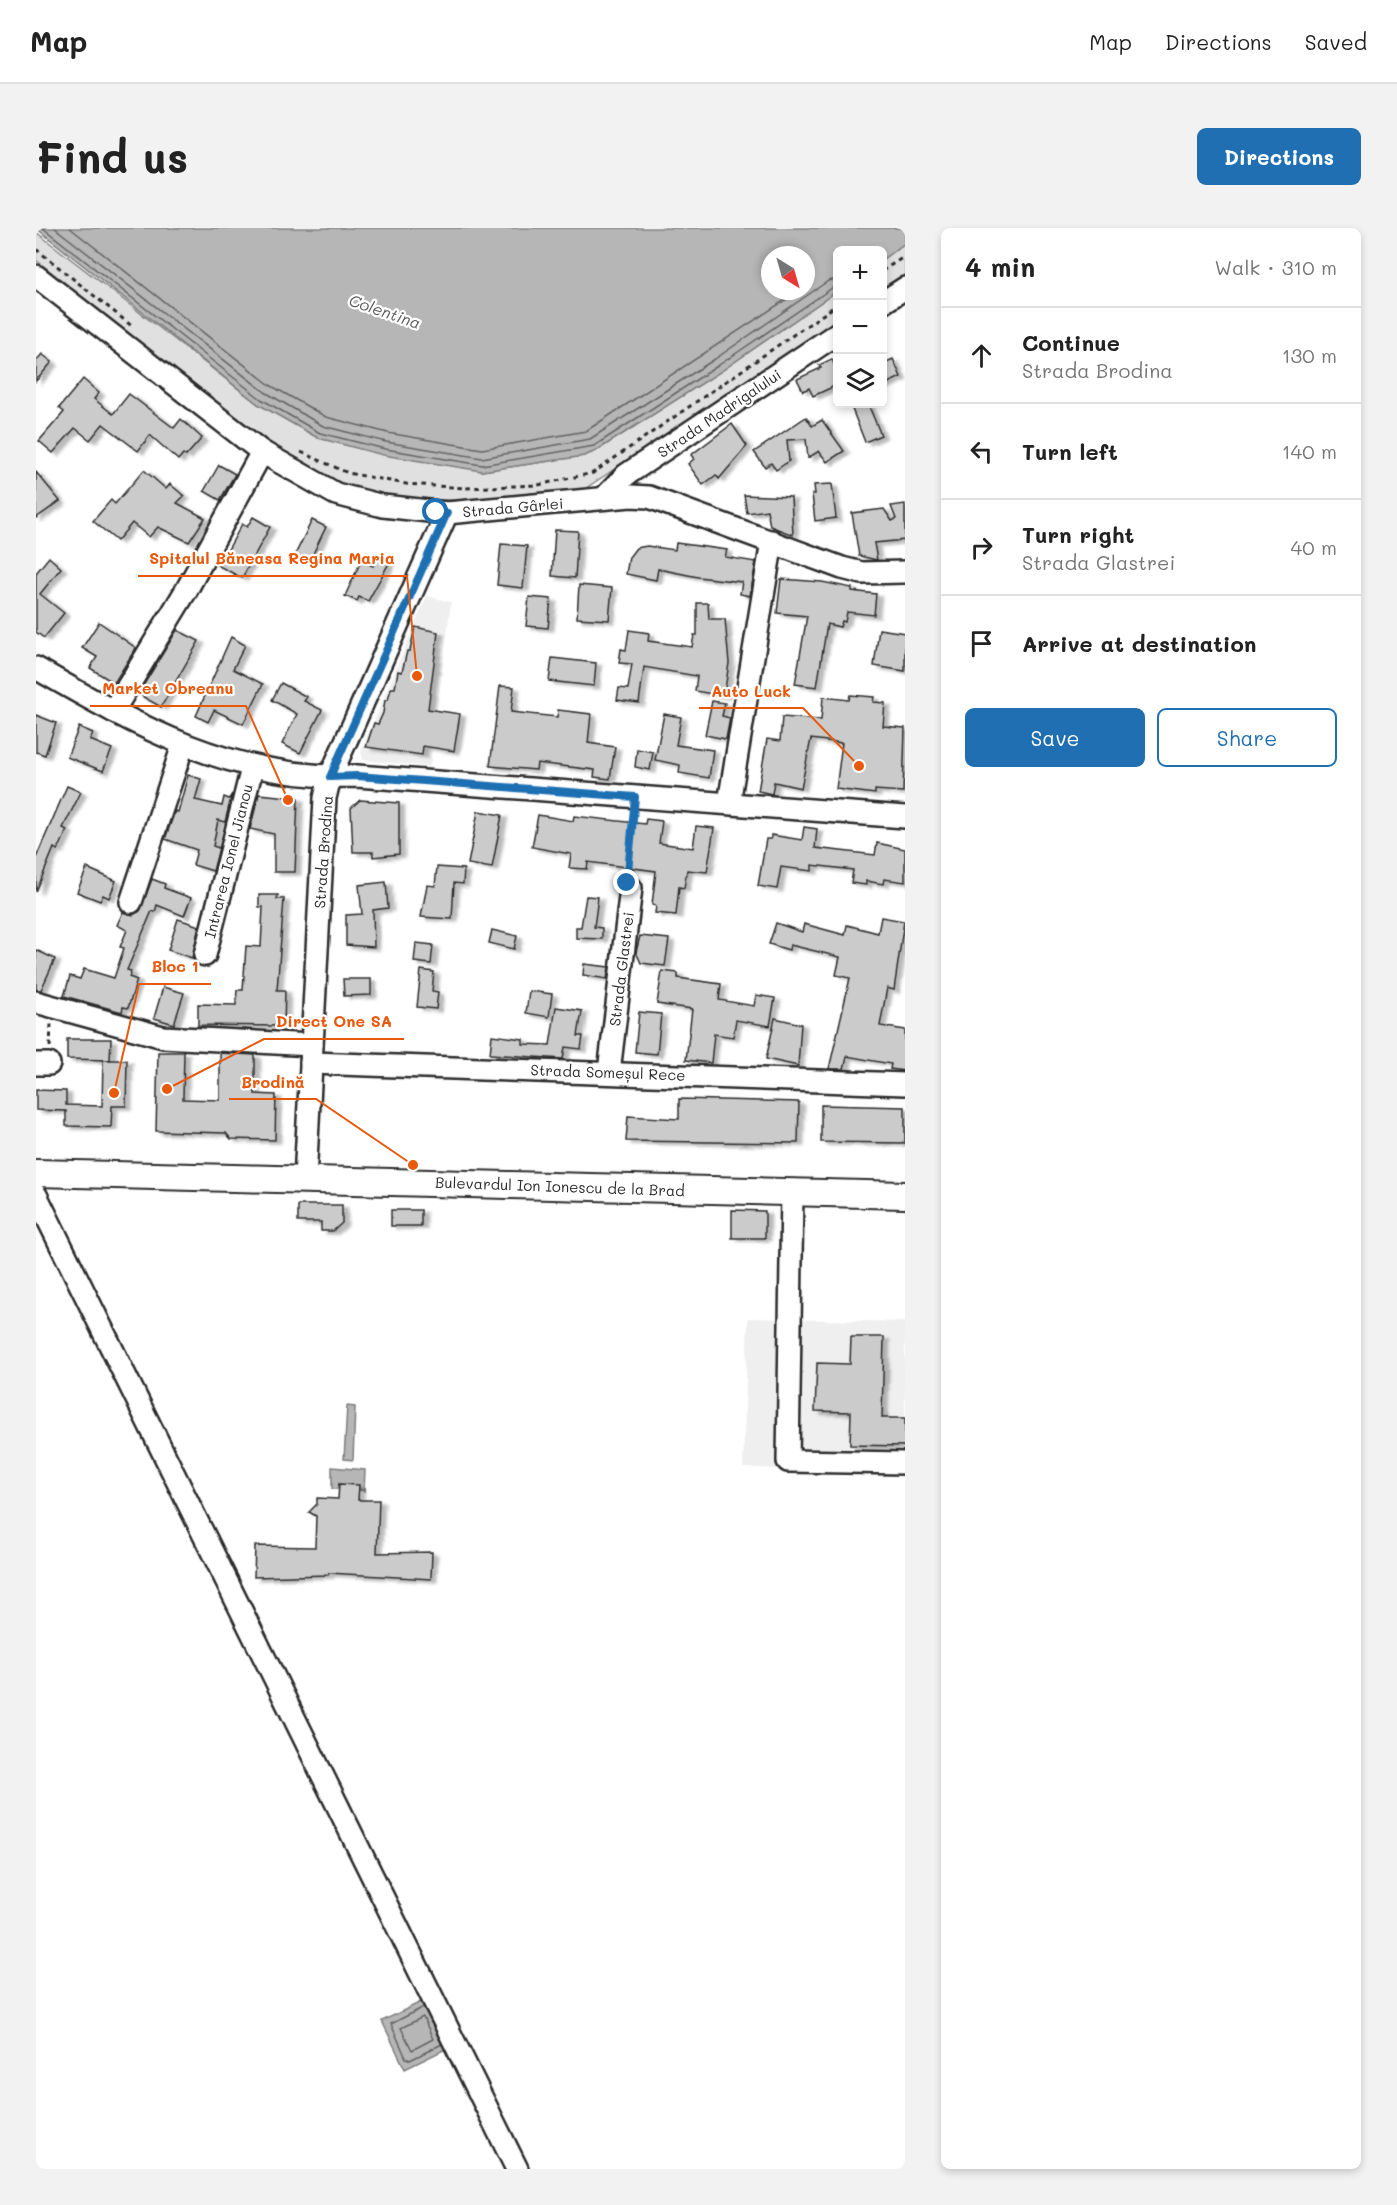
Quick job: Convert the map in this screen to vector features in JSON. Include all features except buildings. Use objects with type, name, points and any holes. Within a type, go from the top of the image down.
[{"type":"main road","name":"Bulevardul Ion Ionescu de la Brad","points":[[36,1173],[905,1195]]},
{"type":"street","name":"Strada Gârlei","points":[[36,276],[262,452],[301,477],[336,494],[383,506],[447,513],[649,496],[862,573],[905,572]]},
{"type":"street","points":[[887,300],[905,288]]},
{"type":"street","name":"Strada Madrigalului","points":[[604,498],[626,476],[833,336]]},
{"type":"street","points":[[113,711],[187,589],[262,452]]},
{"type":"street","name":"Strada Brodina","points":[[305,1180],[325,798],[330,777],[447,513]]},
{"type":"street","points":[[729,803],[772,541]]},
{"type":"street","points":[[36,668],[113,711],[183,745],[252,768],[307,777],[357,776],[905,817]]},
{"type":"street","points":[[131,902],[183,745]]},
{"type":"street","name":"Intrarea Ionel Jianou","points":[[205,955],[252,768]]},
{"type":"street","name":"Strada Glastrei","points":[[609,1072],[631,888]]},
{"type":"street","name":"Strada Someșul Rece","points":[[44,1004],[163,1037],[311,1054],[609,1072],[905,1084]]},
{"type":"street","points":[[792,1192],[788,1461],[905,1463]]},
{"type":"street","points":[[36,1195],[517,2169]]},
{"type":"path","points":[[36,249],[135,328]]},
{"type":"path","points":[[887,268],[905,256]]},
{"type":"path","points":[[300,452],[348,473],[418,485],[466,488],[538,485],[593,473],[722,386],[833,306]]},
{"type":"path","points":[[631,888],[627,883],[635,797]]},
{"type":"path","points":[[42,1064],[44,1004]]},
{"type":"shaded area","points":[[36,232],[258,404],[318,438],[482,471],[584,456],[596,451],[723,370],[833,294],[833,324],[583,490],[477,500],[402,500],[370,495],[330,479],[269,447],[36,260]]},
{"type":"shaded area","points":[[905,243],[905,275],[887,287],[887,256]]},
{"type":"shaded area","points":[[427,596],[451,602],[430,767],[363,760],[361,751]]},
{"type":"shaded area","points":[[748,1318],[905,1322],[905,1471],[743,1468]]},
{"type":"water","name":"Colentina","points":[[36,228],[905,228],[905,243],[887,256],[887,246],[833,246],[833,294],[723,370],[596,451],[584,456],[482,471],[383,455],[318,438],[258,404]]},
{"type":"water","points":[[347,1406],[355,1407],[353,1460],[344,1459]]},
{"type":"water","points":[[332,1467],[365,1470],[364,1491],[339,1484],[338,1489],[332,1489]]},
{"type":"water","points":[[429,1998],[452,2046],[405,2069],[382,2021]]},
{"type":"place","name":"Spitalul Băneasa Regina Maria","points":[[417,676]]},
{"type":"place","name":"Auto Luck","points":[[859,766]]},
{"type":"place","name":"Market Obreanu","points":[[288,800]]},
{"type":"place","name":"Direct One SA","points":[[167,1089]]},
{"type":"place","name":"Bloc 1","points":[[114,1093]]},
{"type":"place","name":"Brodină","points":[[413,1165]]},
{"type":"route","points":[[436,512],[447,513],[330,777],[357,776],[635,797],[627,883]]}]
